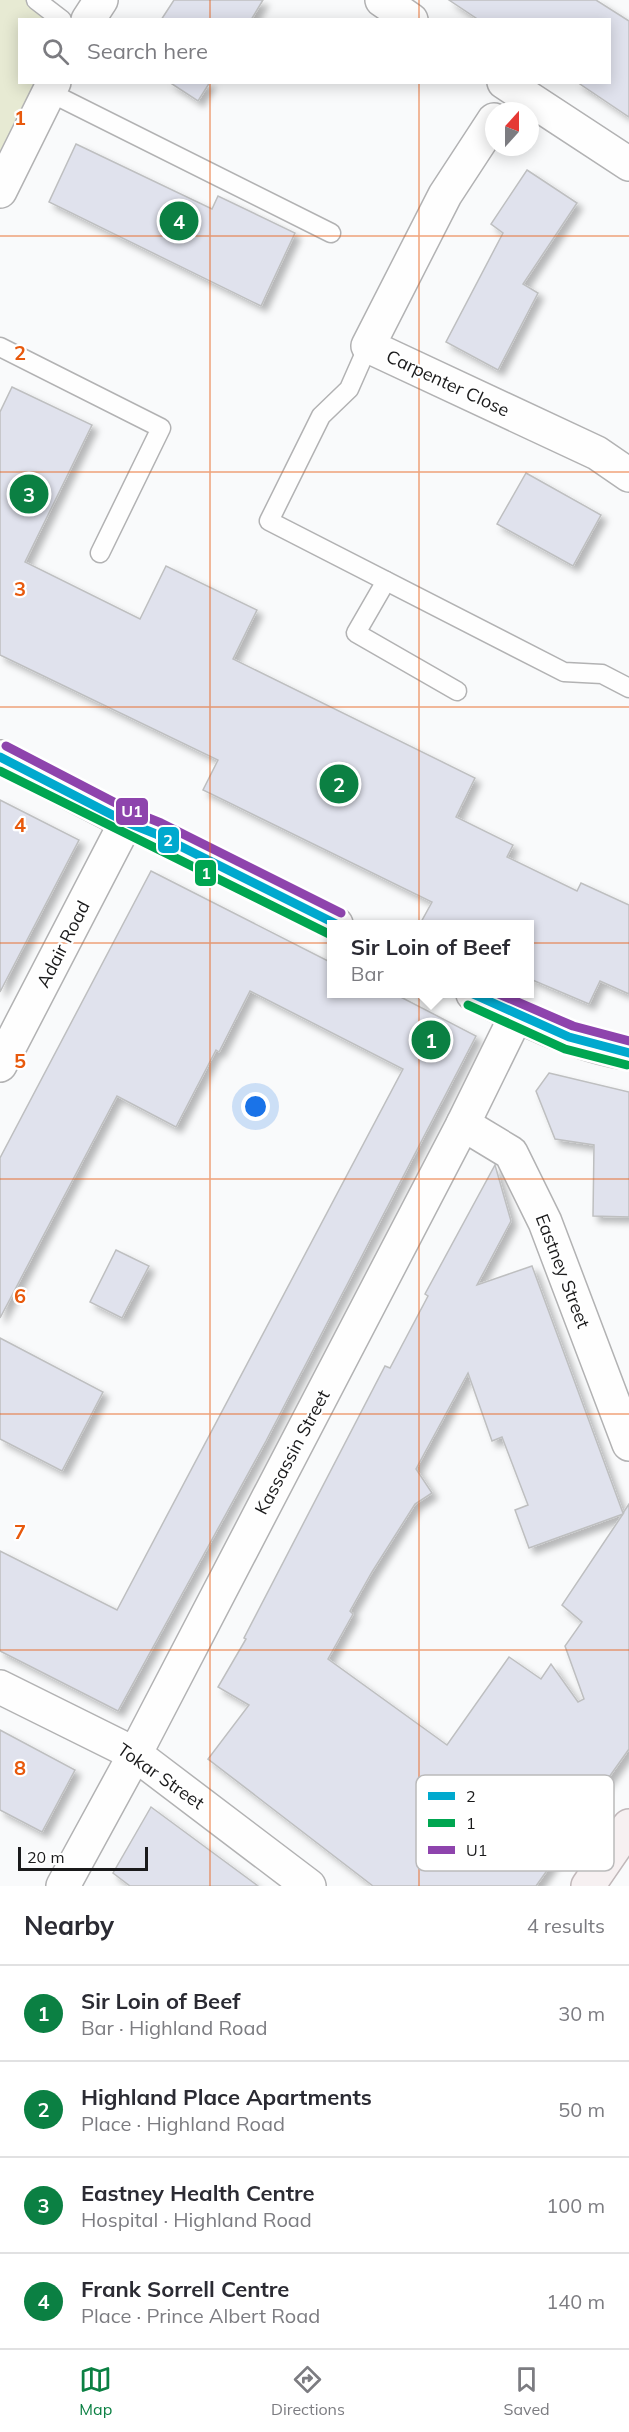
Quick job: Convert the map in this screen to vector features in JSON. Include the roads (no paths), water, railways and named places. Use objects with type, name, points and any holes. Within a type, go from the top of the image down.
[{"type":"main road","points":[[0,757],[126,822],[156,834],[328,920]]},
{"type":"main road","points":[[482,998],[516,1016],[608,1050],[629,1053]]},
{"type":"main road","points":[[614,1848],[629,1826]]},
{"type":"main road","points":[[588,1886],[598,1871]]},
{"type":"street","points":[[89,18],[101,0]]},
{"type":"street","points":[[382,0],[408,18]]},
{"type":"street","points":[[0,191],[51,87]]},
{"type":"street","points":[[506,94],[629,164]]},
{"type":"street","name":"Carpenter Close","points":[[485,134],[445,195],[368,346],[597,453],[629,475]]},
{"type":"street","name":"Adair Road","points":[[0,1065],[126,822]]},
{"type":"street","name":"Kassassin Street","points":[[63,1886],[135,1754],[463,1124],[516,1016]]},
{"type":"street","name":"Eastney Street","points":[[463,1124],[511,1153],[545,1222],[629,1444]]},
{"type":"street","name":"Tokar Street","points":[[0,1687],[135,1754],[309,1886]]},
{"type":"lane","points":[[36,0],[59,18]]},
{"type":"lane","points":[[51,87],[331,233]]},
{"type":"lane","points":[[368,346],[348,389],[321,416],[269,521],[564,672],[602,674],[629,688]]},
{"type":"lane","points":[[0,347],[161,428],[100,553]]},
{"type":"lane","points":[[386,580],[356,633],[457,691]]},
{"type":"place","name":"Frank Sorrell Centre","points":[[179,221]]},
{"type":"place","name":"Eastney Health Centre","points":[[29,494]]},
{"type":"place","name":"Highland Place Apartments","points":[[339,784]]},
{"type":"place","name":"Sir Loin of Beef","points":[[431,1040]]}]
